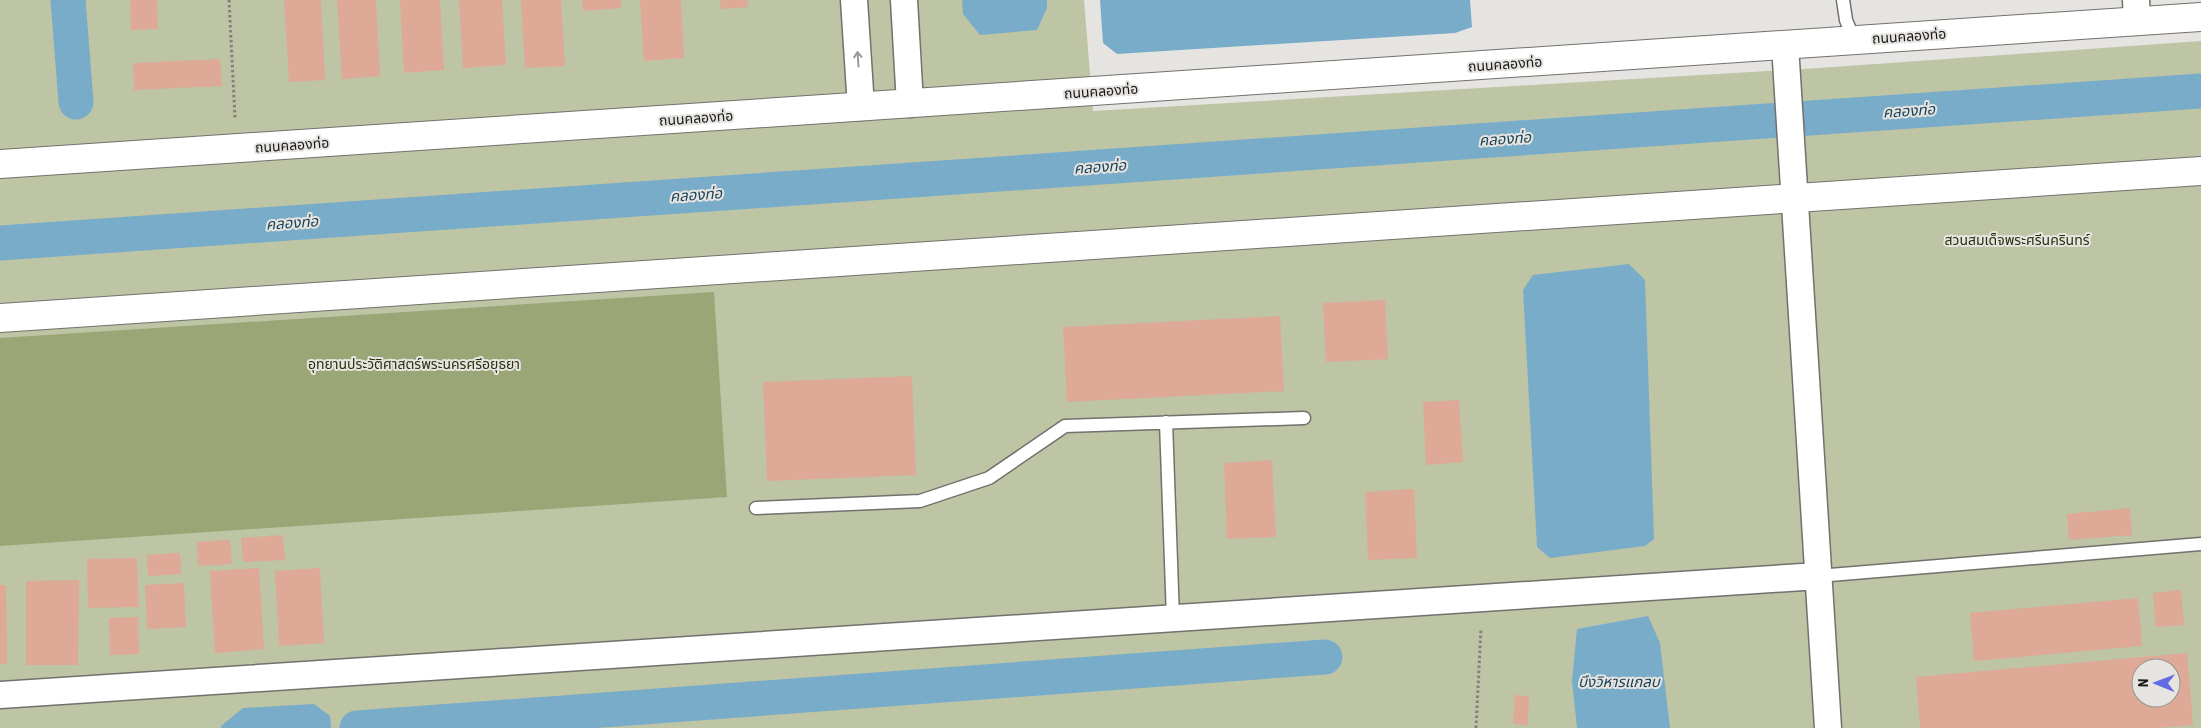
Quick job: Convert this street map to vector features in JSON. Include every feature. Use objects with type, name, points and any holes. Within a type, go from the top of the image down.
[{"type":"street","points":[[854,0],[861,107]]},
{"type":"street","points":[[904,0],[910,104]]},
{"type":"street","name":"ถนนคลองท่อ","points":[[0,164],[1854,40],[2137,11],[2201,17]]},
{"type":"street","points":[[1784,45],[1828,728]]},
{"type":"street","points":[[0,318],[932,255],[1794,200],[2201,171]]},
{"type":"street","points":[[0,696],[1818,576]]},
{"type":"lane","points":[[1843,0],[1846,20],[1854,40]]},
{"type":"lane","points":[[756,508],[920,501],[989,478],[1065,426],[1304,418]]},
{"type":"lane","points":[[1166,422],[1173,618]]},
{"type":"lane","points":[[1818,576],[2201,544]]},
{"type":"path","points":[[229,0],[235,149]]},
{"type":"path","points":[[1476,728],[1482,598]]},
{"type":"green space","name":"อุทยานประวัติศาสตร์พระนครศรีอยุธยา","points":[[0,0],[1084,0],[1093,111],[1819,68],[2201,41],[2201,728],[0,728]]},
{"type":"green space","points":[[714,292],[727,497],[0,546],[0,338]]},
{"type":"water","points":[[962,0],[1047,0],[1047,8],[1037,30],[980,35],[963,14]]},
{"type":"water","points":[[1100,0],[1470,0],[1472,27],[1455,33],[1117,54],[1103,43]]},
{"type":"water","points":[[1629,264],[1645,280],[1654,539],[1645,546],[1550,558],[1537,547],[1523,290],[1533,275]]},
{"type":"water","name":"บึงวิหารแกลบ","points":[[1648,616],[1660,643],[1670,728],[1577,728],[1572,681],[1577,629]]},
{"type":"water","points":[[314,704],[330,716],[331,728],[221,728],[243,708]]},
{"type":"building","points":[[130,0],[157,0],[158,29],[131,30]]},
{"type":"building","points":[[284,0],[321,0],[325,80],[289,82]]},
{"type":"building","points":[[337,0],[376,0],[380,76],[342,79]]},
{"type":"building","points":[[400,0],[440,0],[444,70],[404,73]]},
{"type":"building","points":[[459,0],[502,0],[506,65],[463,68]]},
{"type":"building","points":[[521,0],[561,0],[565,66],[525,68]]},
{"type":"building","points":[[582,0],[621,0],[621,8],[583,11]]},
{"type":"building","points":[[640,0],[681,0],[684,58],[644,61]]},
{"type":"building","points":[[720,0],[747,0],[748,7],[721,9]]},
{"type":"building","points":[[220,59],[222,86],[134,90],[133,63]]},
{"type":"building","points":[[1385,300],[1388,359],[1326,362],[1323,303]]},
{"type":"building","points":[[1280,316],[1284,391],[1067,402],[1063,327]]},
{"type":"building","points":[[912,376],[916,475],[767,481],[763,382]]},
{"type":"building","points":[[1459,400],[1463,462],[1426,465],[1423,402]]},
{"type":"building","points":[[1272,460],[1276,537],[1227,539],[1224,463]]},
{"type":"building","points":[[1414,489],[1417,558],[1368,560],[1365,492]]},
{"type":"building","points":[[2130,508],[2132,535],[2069,540],[2067,514]]},
{"type":"building","points":[[283,535],[285,560],[243,562],[241,538]]},
{"type":"building","points":[[230,540],[232,564],[198,566],[197,542]]},
{"type":"building","points":[[180,553],[181,574],[148,576],[147,555]]},
{"type":"building","points":[[137,558],[139,607],[88,608],[87,559]]},
{"type":"building","points":[[259,568],[264,649],[215,653],[210,571]]},
{"type":"building","points":[[320,568],[324,643],[279,646],[275,571]]},
{"type":"building","points":[[79,580],[78,665],[26,665],[26,581]]},
{"type":"building","points":[[184,583],[186,627],[147,629],[145,585]]},
{"type":"building","points":[[0,585],[6,585],[7,664],[0,664]]},
{"type":"building","points":[[2181,590],[2184,625],[2156,627],[2153,593]]},
{"type":"building","points":[[2138,598],[2142,646],[1974,661],[1970,613]]},
{"type":"building","points":[[138,617],[139,654],[110,655],[109,618]]},
{"type":"building","points":[[2187,653],[2193,725],[2157,728],[1920,728],[1916,677]]},
{"type":"building","points":[[1515,695],[1529,696],[1528,725],[1513,724]]},
{"type":"waterway","points":[[68,0],[76,102]]},
{"type":"waterway","name":"คลองท่อ","points":[[0,243],[2201,91]]},
{"type":"waterway","points":[[357,728],[1325,657]]},
{"type":"park label","name":"สวนสมเด็จพระศรีนครินทร์","points":[[2017,240]]}]
